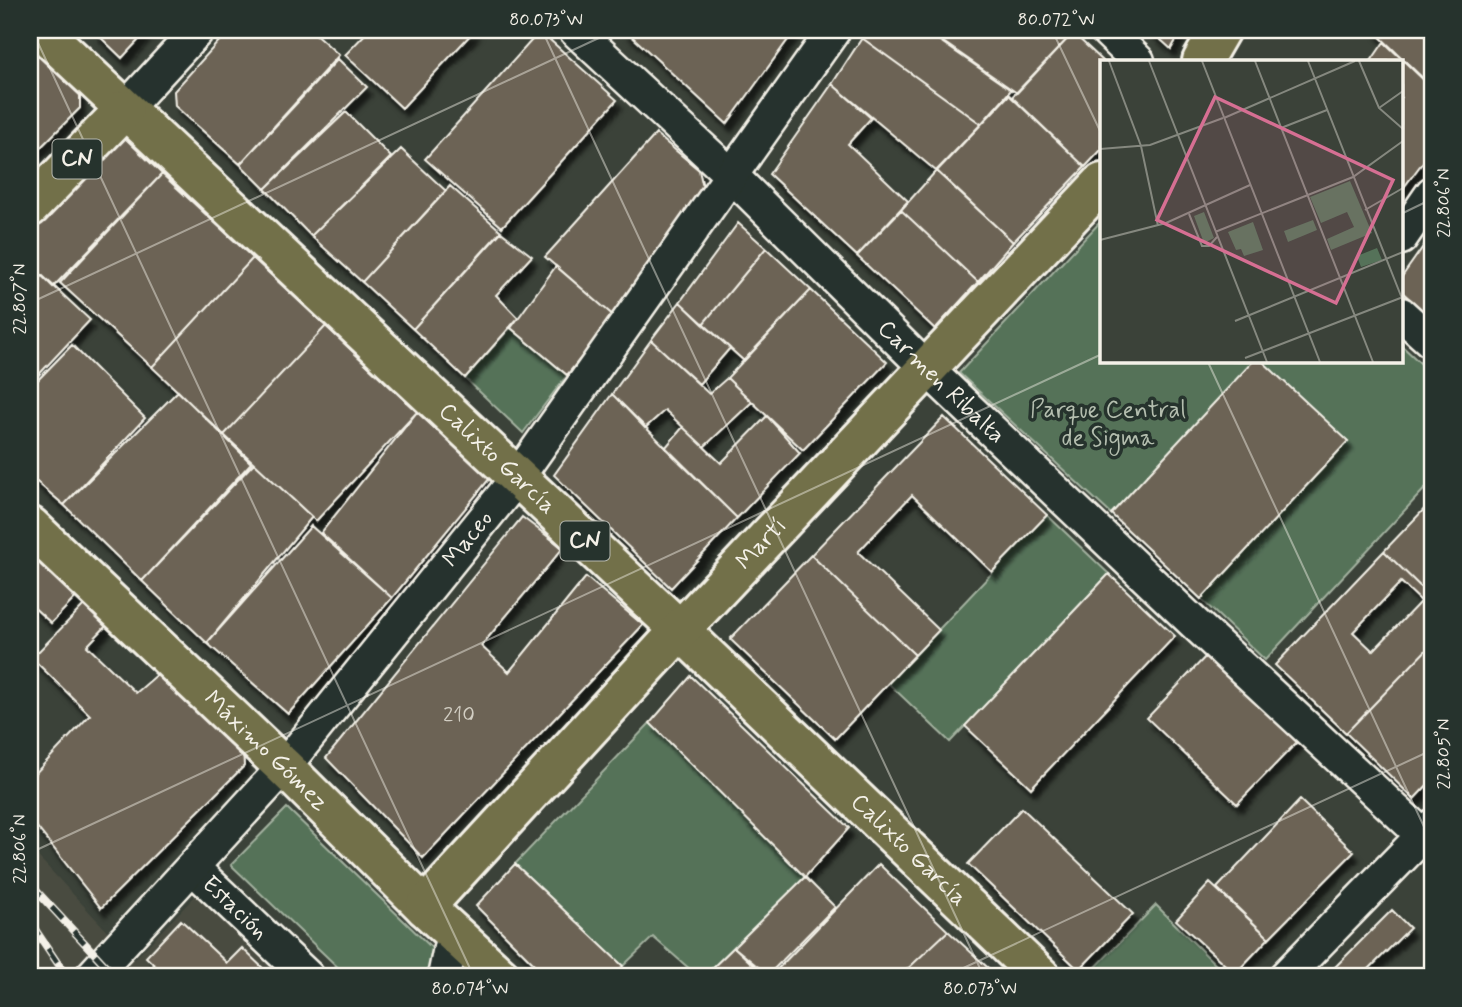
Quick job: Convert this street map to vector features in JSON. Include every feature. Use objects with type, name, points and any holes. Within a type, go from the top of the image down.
[{"type":"main road","name":"Calixto García","points":[[41,30],[680,630],[1041,977]]},
{"type":"main road","points":[[1203,60],[1220,30]]},
{"type":"main road","name":"CN","points":[[30,207],[124,110]]},
{"type":"main road","name":"Martí","points":[[425,907],[680,630],[1100,184]]},
{"type":"main road","name":"Máximo Gómez","points":[[30,526],[284,767],[453,933],[483,974]]},
{"type":"main road","points":[[453,933],[461,867]]},
{"type":"street","points":[[124,110],[198,30]]},
{"type":"street","name":"Carmen Ribalta","points":[[575,30],[731,175],[927,369],[1193,622],[1429,836]]},
{"type":"street","name":"Maceo","points":[[91,977],[284,767],[517,478],[834,30]]},
{"type":"street","points":[[1106,30],[1137,60]]},
{"type":"street","points":[[1402,237],[1432,192]]},
{"type":"street","points":[[1402,315],[1432,342]]},
{"type":"street","points":[[1285,977],[1429,836]]},
{"type":"street","name":"Estación","points":[[193,868],[308,977]]},
{"type":"street","points":[[444,977],[453,933]]},
{"type":"shaded area","points":[[30,848],[134,960],[199,892],[292,977],[30,977]]},
{"type":"green space","name":"Parque Central de Sigma","points":[[1100,222],[1100,362],[1253,362],[1111,514],[959,373]]},
{"type":"green space","points":[[511,328],[567,375],[523,433],[465,378]]},
{"type":"green space","points":[[1402,346],[1432,374],[1432,481],[1265,660],[1201,599],[1348,441],[1262,362],[1402,362]]},
{"type":"green space","points":[[1047,515],[1109,574],[950,742],[888,683]]},
{"type":"green space","points":[[650,723],[805,877],[703,977],[699,977],[653,937],[623,966],[515,864]]},
{"type":"green space","points":[[287,808],[433,949],[430,977],[348,977],[231,865]]},
{"type":"green space","points":[[1156,905],[1228,977],[1086,977]]},
{"type":"building","points":[[148,30],[122,58],[95,32]]},
{"type":"building","points":[[229,30],[311,30],[339,55],[240,164],[175,106],[174,91]]},
{"type":"building","points":[[369,30],[475,30],[402,108],[345,55]]},
{"type":"building","points":[[625,30],[795,30],[727,124]]},
{"type":"building","points":[[868,30],[924,30],[1011,90],[981,124],[862,38]]},
{"type":"building","points":[[947,30],[1070,30],[1073,33],[1017,93],[939,39]]},
{"type":"building","points":[[1150,30],[1182,30],[1171,49]]},
{"type":"building","points":[[1373,30],[1420,30],[1432,41],[1432,87]]},
{"type":"building","points":[[540,31],[617,100],[502,227],[425,159]]},
{"type":"building","points":[[1073,33],[1102,60],[1100,151],[1085,167],[1012,97]]},
{"type":"building","points":[[862,38],[981,124],[936,171],[832,84]]},
{"type":"building","points":[[30,41],[80,88],[80,108],[30,158]]},
{"type":"building","points":[[1384,42],[1432,88],[1432,150],[1402,190],[1402,60],[1372,60]]},
{"type":"building","points":[[338,59],[367,87],[265,189],[240,164]]},
{"type":"building","points":[[832,84],[871,118],[848,144],[908,201],[857,256],[769,174]]},
{"type":"building","points":[[1009,95],[1085,167],[1013,242],[937,171]]},
{"type":"building","points":[[346,112],[391,157],[311,236],[265,189]]},
{"type":"building","points":[[656,134],[699,170],[705,196],[615,317],[545,257]]},
{"type":"building","points":[[124,137],[162,174],[53,287],[30,264],[30,234]]},
{"type":"building","points":[[401,149],[446,191],[362,282],[311,236]]},
{"type":"building","points":[[936,171],[1013,242],[978,282],[901,210]]},
{"type":"building","points":[[162,174],[253,258],[152,367],[60,283]]},
{"type":"building","points":[[450,186],[501,231],[413,329],[362,282]]},
{"type":"building","points":[[901,210],[978,282],[935,329],[857,256]]},
{"type":"building","points":[[738,223],[766,248],[703,324],[680,302]]},
{"type":"building","points":[[501,232],[532,256],[496,295],[518,318],[465,378],[413,329]]},
{"type":"building","points":[[1432,234],[1432,319],[1402,292],[1402,277]]},
{"type":"building","points":[[766,248],[811,290],[744,361],[703,324]]},
{"type":"building","points":[[253,258],[326,326],[224,435],[152,367]]},
{"type":"building","points":[[30,264],[90,320],[30,384]]},
{"type":"building","points":[[556,266],[615,317],[567,375],[511,328]]},
{"type":"building","points":[[811,290],[887,362],[803,450],[727,378]]},
{"type":"building","points":[[680,302],[730,348],[699,384],[651,340]]},
{"type":"building","points":[[326,326],[417,412],[316,521],[224,435]]},
{"type":"building","points":[[651,340],[709,394],[727,378],[752,402],[704,447],[665,410],[645,428],[612,394]]},
{"type":"building","points":[[72,345],[145,418],[64,505],[30,476],[30,388]]},
{"type":"building","points":[[1252,362],[1263,362],[1348,441],[1201,599],[1111,514]]},
{"type":"building","points":[[178,391],[251,463],[142,581],[64,505]]},
{"type":"building","points":[[612,394],[737,518],[671,588],[554,475]]},
{"type":"building","points":[[417,412],[490,478],[392,598],[321,533]]},
{"type":"building","points":[[767,416],[800,453],[737,518],[665,448],[683,427],[721,463]]},
{"type":"building","points":[[944,417],[1047,515],[992,572],[912,495],[858,552],[939,630],[915,655],[811,555]]},
{"type":"building","points":[[254,463],[312,517],[207,643],[142,581]]},
{"type":"building","points":[[1432,501],[1432,598],[1384,551]]},
{"type":"building","points":[[522,517],[563,548],[481,646],[509,672],[586,577],[643,625],[423,858],[326,758]]},
{"type":"building","points":[[311,526],[392,598],[288,714],[207,643]]},
{"type":"building","points":[[1384,551],[1432,598],[1432,644],[1346,733],[1275,665]],"holes":[[[1401,582],[1421,601],[1373,651],[1353,632]]]},
{"type":"building","points":[[30,553],[77,596],[51,623],[30,604]]},
{"type":"building","points":[[811,555],[915,655],[835,739],[730,639]]},
{"type":"building","points":[[1109,574],[1175,636],[1031,788],[965,726]]},
{"type":"building","points":[[85,604],[108,624],[87,646],[136,693],[159,673],[243,748],[244,766],[101,908],[32,821],[30,823],[30,779],[90,715],[32,658]]},
{"type":"building","points":[[1432,644],[1432,780],[1414,799],[1346,733]]},
{"type":"building","points":[[1208,654],[1299,740],[1237,804],[1147,718]]},
{"type":"building","points":[[691,676],[849,828],[805,877],[650,723]]},
{"type":"building","points":[[1300,800],[1354,852],[1269,938],[1217,888]]},
{"type":"building","points":[[1022,808],[1133,914],[1079,970],[968,864]]},
{"type":"building","points":[[515,864],[623,966],[613,977],[547,977],[476,906]]},
{"type":"building","points":[[879,864],[948,931],[899,977],[770,977]]},
{"type":"building","points":[[805,877],[835,907],[768,975],[734,947]]},
{"type":"building","points":[[1210,883],[1269,938],[1235,974],[1176,920]]},
{"type":"building","points":[[1392,910],[1410,928],[1361,977],[1325,977]]},
{"type":"building","points":[[181,920],[227,963],[242,948],[268,973],[264,977],[167,977],[146,957]]},
{"type":"building","points":[[948,931],[998,977],[899,977]]},
{"type":"building","points":[[734,947],[766,977],[703,977]]},
{"type":"railway","points":[[30,884],[116,977]]},
{"type":"railway","points":[[30,922],[67,977]]}]
